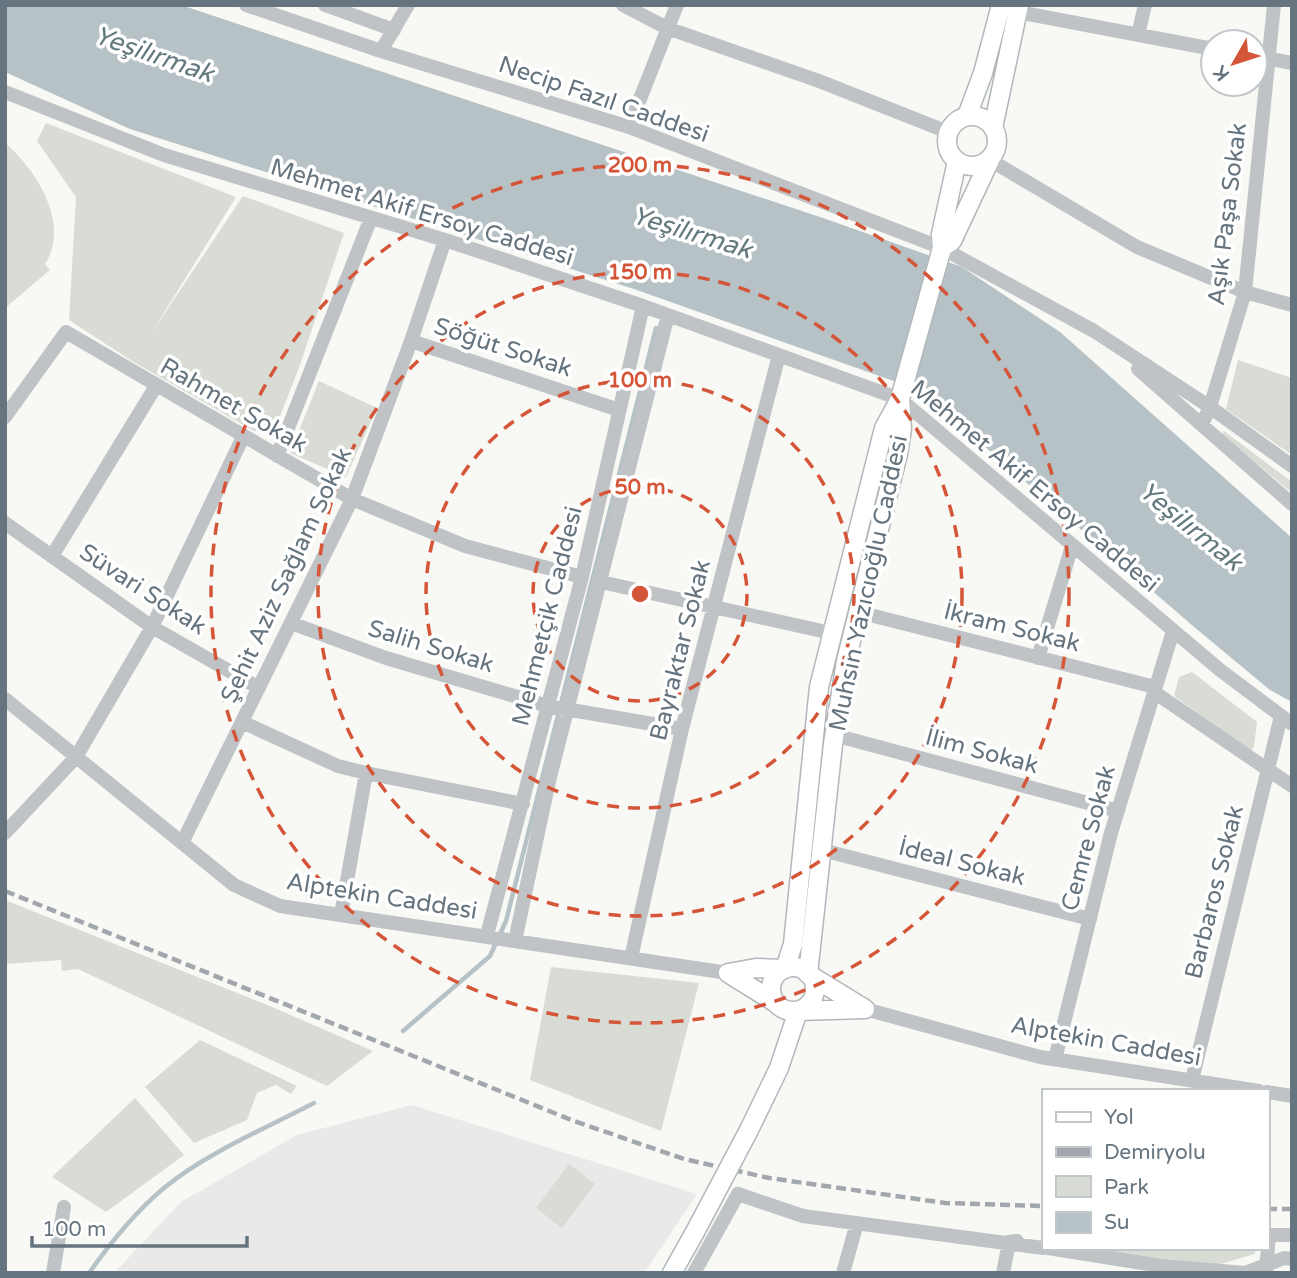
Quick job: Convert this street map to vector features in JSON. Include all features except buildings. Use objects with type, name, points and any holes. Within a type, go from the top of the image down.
[{"type":"main road","points":[[967,116],[1013,8]]},
{"type":"main road","points":[[941,253],[952,241],[998,144],[993,128],[1013,8]]},
{"type":"main road","points":[[990,160],[970,166],[957,161],[947,145],[948,132],[956,122],[967,116],[982,118],[993,128]]},
{"type":"main road","points":[[902,393],[941,253],[941,234],[957,161]]},
{"type":"main road","name":"Muhsin Yazıcıoğlu Caddesi","points":[[808,974],[834,735],[846,661],[898,454],[902,429],[902,393]]},
{"type":"main road","name":"Muhsin Yazıcıoğlu Caddesi","points":[[785,969],[793,944],[819,687],[884,428],[902,393]]},
{"type":"main road","points":[[728,973],[757,968],[797,968],[865,1009]]},
{"type":"main road","points":[[776,1003],[772,984],[785,969]]},
{"type":"main road","points":[[728,973],[788,1010],[865,1009]]},
{"type":"main road","points":[[672,1273],[779,1068],[798,1011],[807,1006],[814,994],[808,974]]},
{"type":"street","name":"Necip Fazıl Caddesi","points":[[246,5],[381,51],[628,127],[941,253],[1094,331]]},
{"type":"street","points":[[325,5],[394,30]]},
{"type":"street","points":[[381,51],[408,5]]},
{"type":"street","points":[[623,5],[667,28],[819,82],[948,132]]},
{"type":"street","points":[[628,127],[677,5]]},
{"type":"street","points":[[1138,35],[1144,5]]},
{"type":"street","name":"Aşık Paşa Sokak","points":[[1269,28],[1274,5]]},
{"type":"street","points":[[1013,8],[1199,46]]},
{"type":"street","points":[[1269,58],[1292,63]]},
{"type":"street","name":"Mehmet Akif Ersoy Caddesi","points":[[5,92],[164,155],[445,240],[779,355],[902,393],[1172,631],[1286,720]]},
{"type":"street","name":"Aşık Paşa Sokak","points":[[1202,424],[1210,407],[1245,292],[1259,98]]},
{"type":"street","points":[[990,160],[1137,247],[1245,292],[1292,305]]},
{"type":"street","points":[[277,456],[372,218]]},
{"type":"street","name":"Şehit Aziz Sağlam Sokak","points":[[182,843],[352,499],[411,341],[445,240]]},
{"type":"street","name":"Mehmetçik Caddesi","points":[[486,935],[582,577],[643,306]]},
{"type":"street","name":"Mehmetçik Caddesi","points":[[514,941],[567,711],[668,316]]},
{"type":"street","points":[[1094,331],[1210,407],[1292,466]]},
{"type":"street","points":[[1094,331],[1292,504]]},
{"type":"street","name":"Rahmet Sokak","points":[[5,417],[66,332],[352,499],[465,546],[582,577]]},
{"type":"street","name":"Söğüt Sokak","points":[[411,341],[619,410]]},
{"type":"street","name":"Bayraktar Sokak","points":[[631,958],[682,729],[779,355]]},
{"type":"street","points":[[52,556],[156,386]]},
{"type":"street","points":[[5,833],[76,757],[152,627],[243,437]]},
{"type":"street","name":"Süvari Sokak","points":[[5,523],[152,627],[259,688]]},
{"type":"street","points":[[1038,657],[1072,545]]},
{"type":"street","points":[[601,582],[713,609],[831,633]]},
{"type":"street","name":"İkram Sokak","points":[[859,612],[1038,657],[1154,690]]},
{"type":"street","name":"Salih Sokak","points":[[291,623],[386,658],[548,706],[682,729]]},
{"type":"street","name":"Cemre Sokak","points":[[1055,1059],[1118,811],[1172,631]]},
{"type":"street","points":[[1154,690],[1267,772],[1292,786]]},
{"type":"street","name":"Alptekin Caddesi","points":[[5,699],[234,885],[280,906],[728,973]]},
{"type":"street","name":"Barbaros Sokak","points":[[1192,1080],[1267,772],[1286,720]]},
{"type":"street","points":[[242,722],[338,766],[523,804]]},
{"type":"street","name":"İlim Sokak","points":[[834,735],[1118,811]]},
{"type":"street","points":[[341,915],[366,773]]},
{"type":"street","name":"İdeal Sokak","points":[[822,850],[1090,919]]},
{"type":"street","name":"Alptekin Caddesi","points":[[865,1009],[1055,1059],[1247,1089]]},
{"type":"street","points":[[1269,1092],[1292,1096]]},
{"type":"street","points":[[694,1273],[738,1194],[803,1216],[1042,1247]]},
{"type":"street","points":[[53,1273],[64,1207]]},
{"type":"street","points":[[843,1273],[858,1223]]},
{"type":"street","points":[[1269,1235],[1292,1235]]},
{"type":"street","points":[[1009,1242],[1042,1240]]},
{"type":"street","points":[[1003,1273],[1009,1242]]},
{"type":"street","points":[[1057,1250],[1161,1269],[1245,1273],[1266,1269],[1284,1258],[1292,1259]]},
{"type":"street","points":[[1266,1269],[1267,1250]]},
{"type":"shaded area","points":[[412,1105],[697,1194],[644,1273],[114,1273],[181,1202],[297,1135]]},
{"type":"green space","points":[[46,123],[236,197],[150,335],[243,196],[344,233],[299,368],[277,424],[268,433],[254,431],[132,361],[69,320],[76,197],[37,141]]},
{"type":"green space","points":[[5,143],[38,182],[52,215],[54,232],[52,248],[45,264],[50,270],[5,308]]},
{"type":"green space","points":[[1238,360],[1292,378],[1292,455],[1226,409]]},
{"type":"green space","points":[[319,381],[377,408],[346,477],[290,453]]},
{"type":"green space","points":[[1224,431],[1292,482],[1292,493],[1222,434]]},
{"type":"green space","points":[[1192,672],[1257,722],[1254,747],[1250,751],[1174,696],[1179,677]]},
{"type":"green space","points":[[5,900],[277,1009],[373,1051],[327,1086],[78,969],[62,971],[61,960],[5,964]]},
{"type":"green space","points":[[551,967],[699,983],[661,1131],[530,1080]]},
{"type":"green space","points":[[200,1040],[297,1086],[291,1094],[276,1085],[257,1093],[247,1120],[194,1143],[145,1087]]},
{"type":"green space","points":[[135,1098],[184,1155],[106,1212],[52,1177]]},
{"type":"green space","points":[[569,1164],[595,1184],[562,1228],[536,1208]]},
{"type":"green space","points":[[1085,1250],[1255,1250],[1255,1254],[1213,1266]]},
{"type":"water","name":"Yeşilırmak","points":[[5,5],[181,5],[823,218],[962,267],[1060,332],[1292,538],[1292,702],[1270,690],[1193,626],[919,390],[631,288],[130,129],[5,72]]},
{"type":"waterway","points":[[403,1031],[490,956],[506,921],[656,328]]},
{"type":"waterway","points":[[89,1273],[133,1217],[164,1188],[236,1142],[314,1103]]},
{"type":"railway","points":[[5,891],[574,1121],[684,1159],[769,1178],[945,1203],[1042,1206]]},
{"type":"railway","points":[[1269,1209],[1292,1209]]}]
